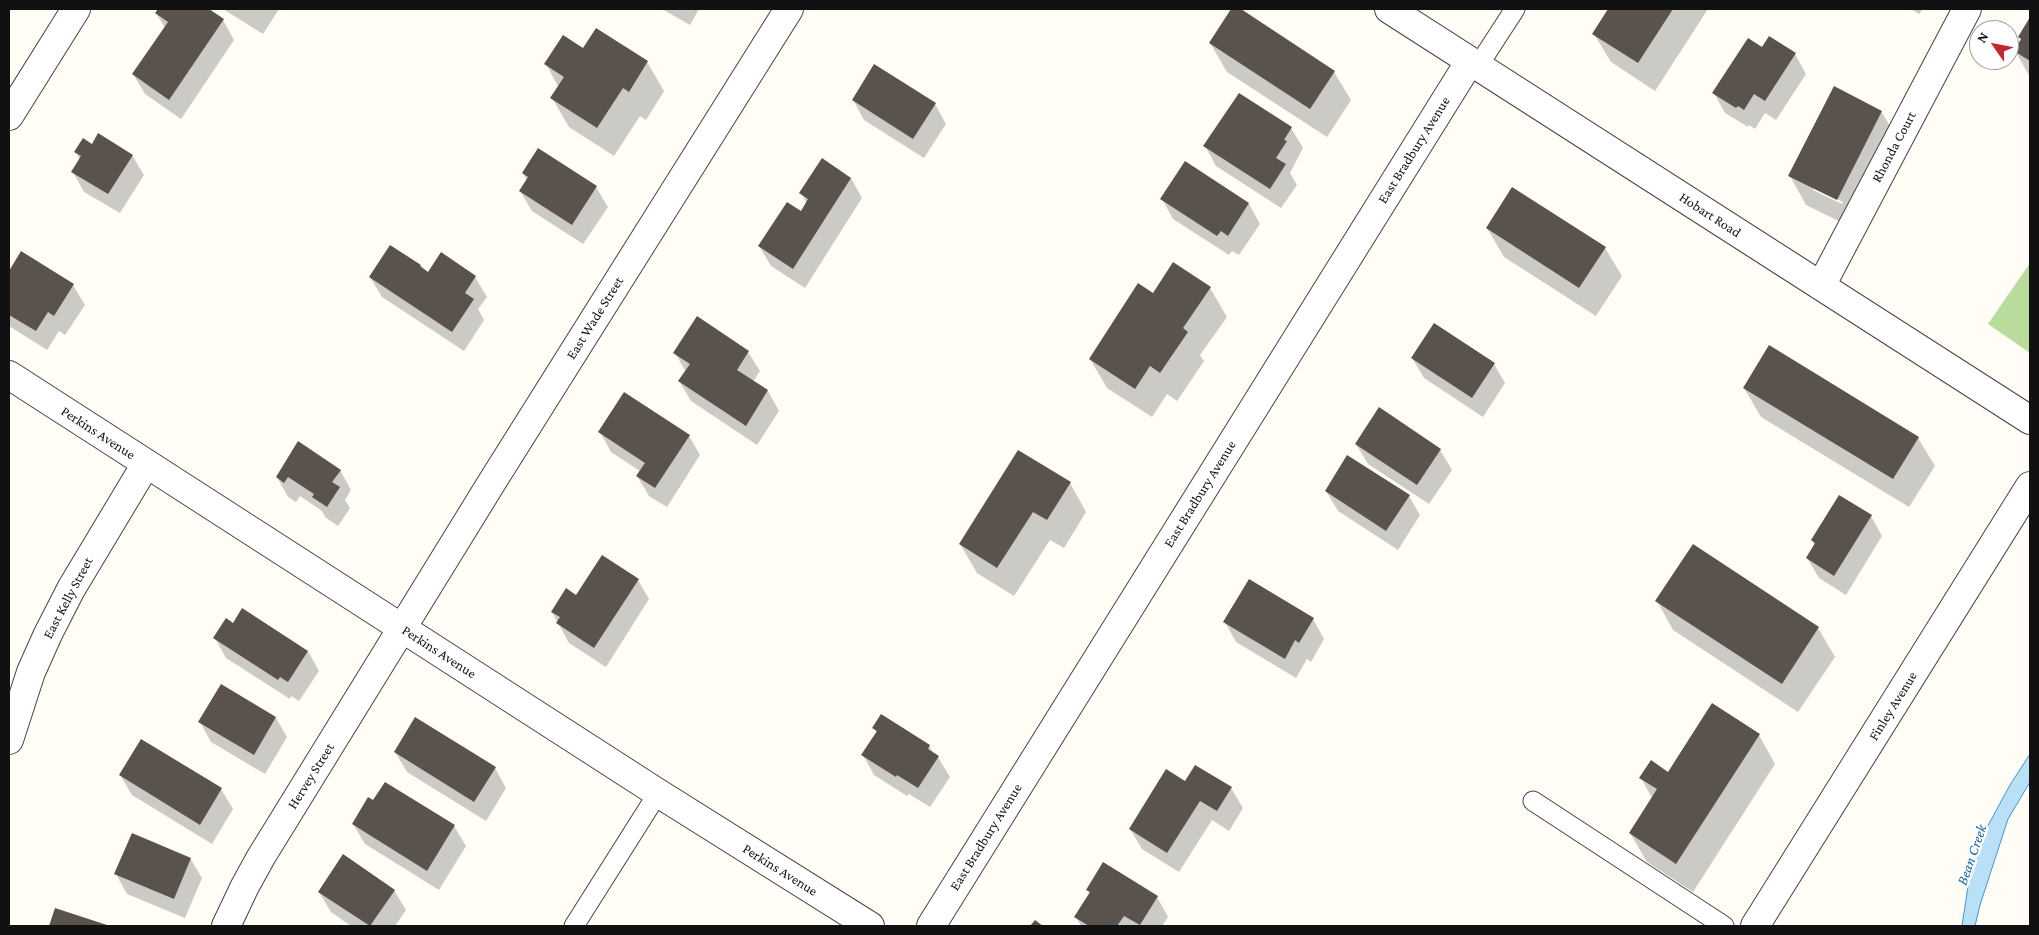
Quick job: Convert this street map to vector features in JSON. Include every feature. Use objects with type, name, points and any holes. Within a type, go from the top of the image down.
[{"type":"street","points":[[9,116],[76,9]]},
{"type":"street","name":"East Wade Street","points":[[401,628],[789,9]]},
{"type":"street","name":"Hobart Road","points":[[1389,9],[2030,420]]},
{"type":"street","name":"Rhonda Court","points":[[1821,286],[1966,9]]},
{"type":"street","name":"East Bradbury Avenue","points":[[931,926],[1474,63]]},
{"type":"street","name":"Perkins Avenue","points":[[9,376],[658,793],[870,926]]},
{"type":"street","name":"East Kelly Street","points":[[9,740],[31,672],[48,634],[72,589],[146,464]]},
{"type":"street","name":"Finley Avenue","points":[[1755,926],[2030,486]]},
{"type":"street","name":"Hervey Street","points":[[226,926],[244,886],[261,857],[401,628]]},
{"type":"lane","points":[[1474,63],[1515,9]]},
{"type":"lane","points":[[574,926],[658,793]]},
{"type":"lane","points":[[1534,802],[1724,926]]},
{"type":"green space","points":[[2030,263],[2030,353],[1988,324]]},
{"type":"water","name":"Bean Creek","points":[[2030,754],[2030,782],[2008,819],[1975,926],[1962,926],[1973,853],[2010,785]]},
{"type":"building","points":[[158,9],[209,9],[224,19],[169,100],[132,74],[168,22],[155,13]]},
{"type":"building","points":[[1231,9],[1241,9],[1335,71],[1310,109],[1209,43]]},
{"type":"building","points":[[1608,9],[1673,9],[1638,63],[1592,34]]},
{"type":"building","points":[[2030,17],[2030,61],[2019,54],[2019,42],[2021,39],[2019,35]]},
{"type":"building","points":[[596,28],[648,61],[629,92],[623,88],[597,128],[550,98],[564,77],[544,64],[563,35],[583,48]]},
{"type":"building","points":[[1769,36],[1796,53],[1765,101],[1754,94],[1744,110],[1738,106],[1736,108],[1712,93],[1748,38],[1762,47]]},
{"type":"building","points":[[874,64],[936,103],[913,139],[852,100]]},
{"type":"building","points":[[1834,86],[1882,111],[1837,200],[1788,176]]},
{"type":"building","points":[[1239,93],[1292,127],[1284,140],[1287,141],[1276,158],[1286,164],[1270,189],[1203,146]]},
{"type":"building","points":[[98,133],[133,155],[108,194],[71,172],[81,156],[74,152],[83,138],[92,144]]},
{"type":"building","points":[[538,148],[597,186],[572,225],[519,191],[528,177],[522,173]]},
{"type":"building","points":[[822,158],[851,178],[793,269],[758,246],[787,202],[801,211],[808,199],[799,193]]},
{"type":"building","points":[[1185,161],[1249,203],[1228,236],[1221,231],[1217,236],[1160,199]]},
{"type":"building","points":[[1512,187],[1606,247],[1579,288],[1486,228]]},
{"type":"building","points":[[390,245],[421,265],[428,272],[441,252],[476,276],[465,293],[474,299],[452,332],[369,277]]},
{"type":"building","points":[[21,251],[74,284],[54,316],[48,312],[36,331],[9,315],[9,271]]},
{"type":"building","points":[[1173,262],[1211,287],[1183,328],[1188,332],[1160,373],[1150,366],[1135,389],[1089,359],[1138,283],[1153,293]]},
{"type":"building","points":[[697,316],[749,351],[737,370],[768,390],[746,426],[678,381],[690,364],[673,353]]},
{"type":"building","points":[[1434,323],[1495,363],[1472,398],[1411,358]]},
{"type":"building","points":[[1769,345],[1919,437],[1893,479],[1743,388]]},
{"type":"building","points":[[624,392],[690,435],[655,488],[636,476],[645,463],[598,432]]},
{"type":"building","points":[[1379,407],[1441,449],[1417,485],[1355,444]]},
{"type":"building","points":[[298,441],[341,470],[332,482],[340,487],[327,507],[312,497],[314,494],[288,477],[284,483],[276,477]]},
{"type":"building","points":[[1018,450],[1071,482],[1047,520],[1033,512],[997,568],[959,544]]},
{"type":"building","points":[[1347,455],[1410,495],[1386,531],[1325,491]]},
{"type":"building","points":[[1839,495],[1872,515],[1834,576],[1806,558],[1815,543],[1811,540]]},
{"type":"building","points":[[1693,544],[1819,627],[1782,684],[1655,601]]},
{"type":"building","points":[[602,555],[639,579],[594,648],[556,623],[560,617],[551,612],[566,588],[576,595]]},
{"type":"building","points":[[1249,579],[1314,618],[1299,643],[1295,640],[1285,659],[1223,622]]},
{"type":"building","points":[[242,608],[308,651],[288,682],[280,677],[278,680],[213,638],[226,618],[233,623]]},
{"type":"building","points":[[221,684],[276,717],[254,755],[198,722]]},
{"type":"building","points":[[1712,703],[1760,734],[1676,864],[1629,833],[1657,789],[1639,778],[1651,760],[1668,772]]},
{"type":"building","points":[[881,714],[930,745],[928,749],[939,756],[918,788],[897,775],[896,777],[861,755],[877,731],[872,728]]},
{"type":"building","points":[[415,717],[496,767],[474,802],[394,752]]},
{"type":"building","points":[[141,739],[222,788],[200,825],[119,775]]},
{"type":"building","points":[[1195,765],[1232,787],[1217,811],[1200,801],[1167,853],[1129,829],[1166,769],[1185,781]]},
{"type":"building","points":[[385,782],[455,825],[427,871],[352,824],[368,797],[373,800]]},
{"type":"building","points":[[132,833],[191,858],[174,899],[114,874]]},
{"type":"building","points":[[343,854],[395,890],[370,926],[318,892]]},
{"type":"building","points":[[1103,862],[1158,896],[1140,925],[1124,916],[1117,926],[1089,926],[1074,917],[1090,892],[1086,890]]},
{"type":"building","points":[[55,908],[110,926],[49,926]]},
{"type":"building","points":[[1035,920],[1043,926],[1030,926]]}]
